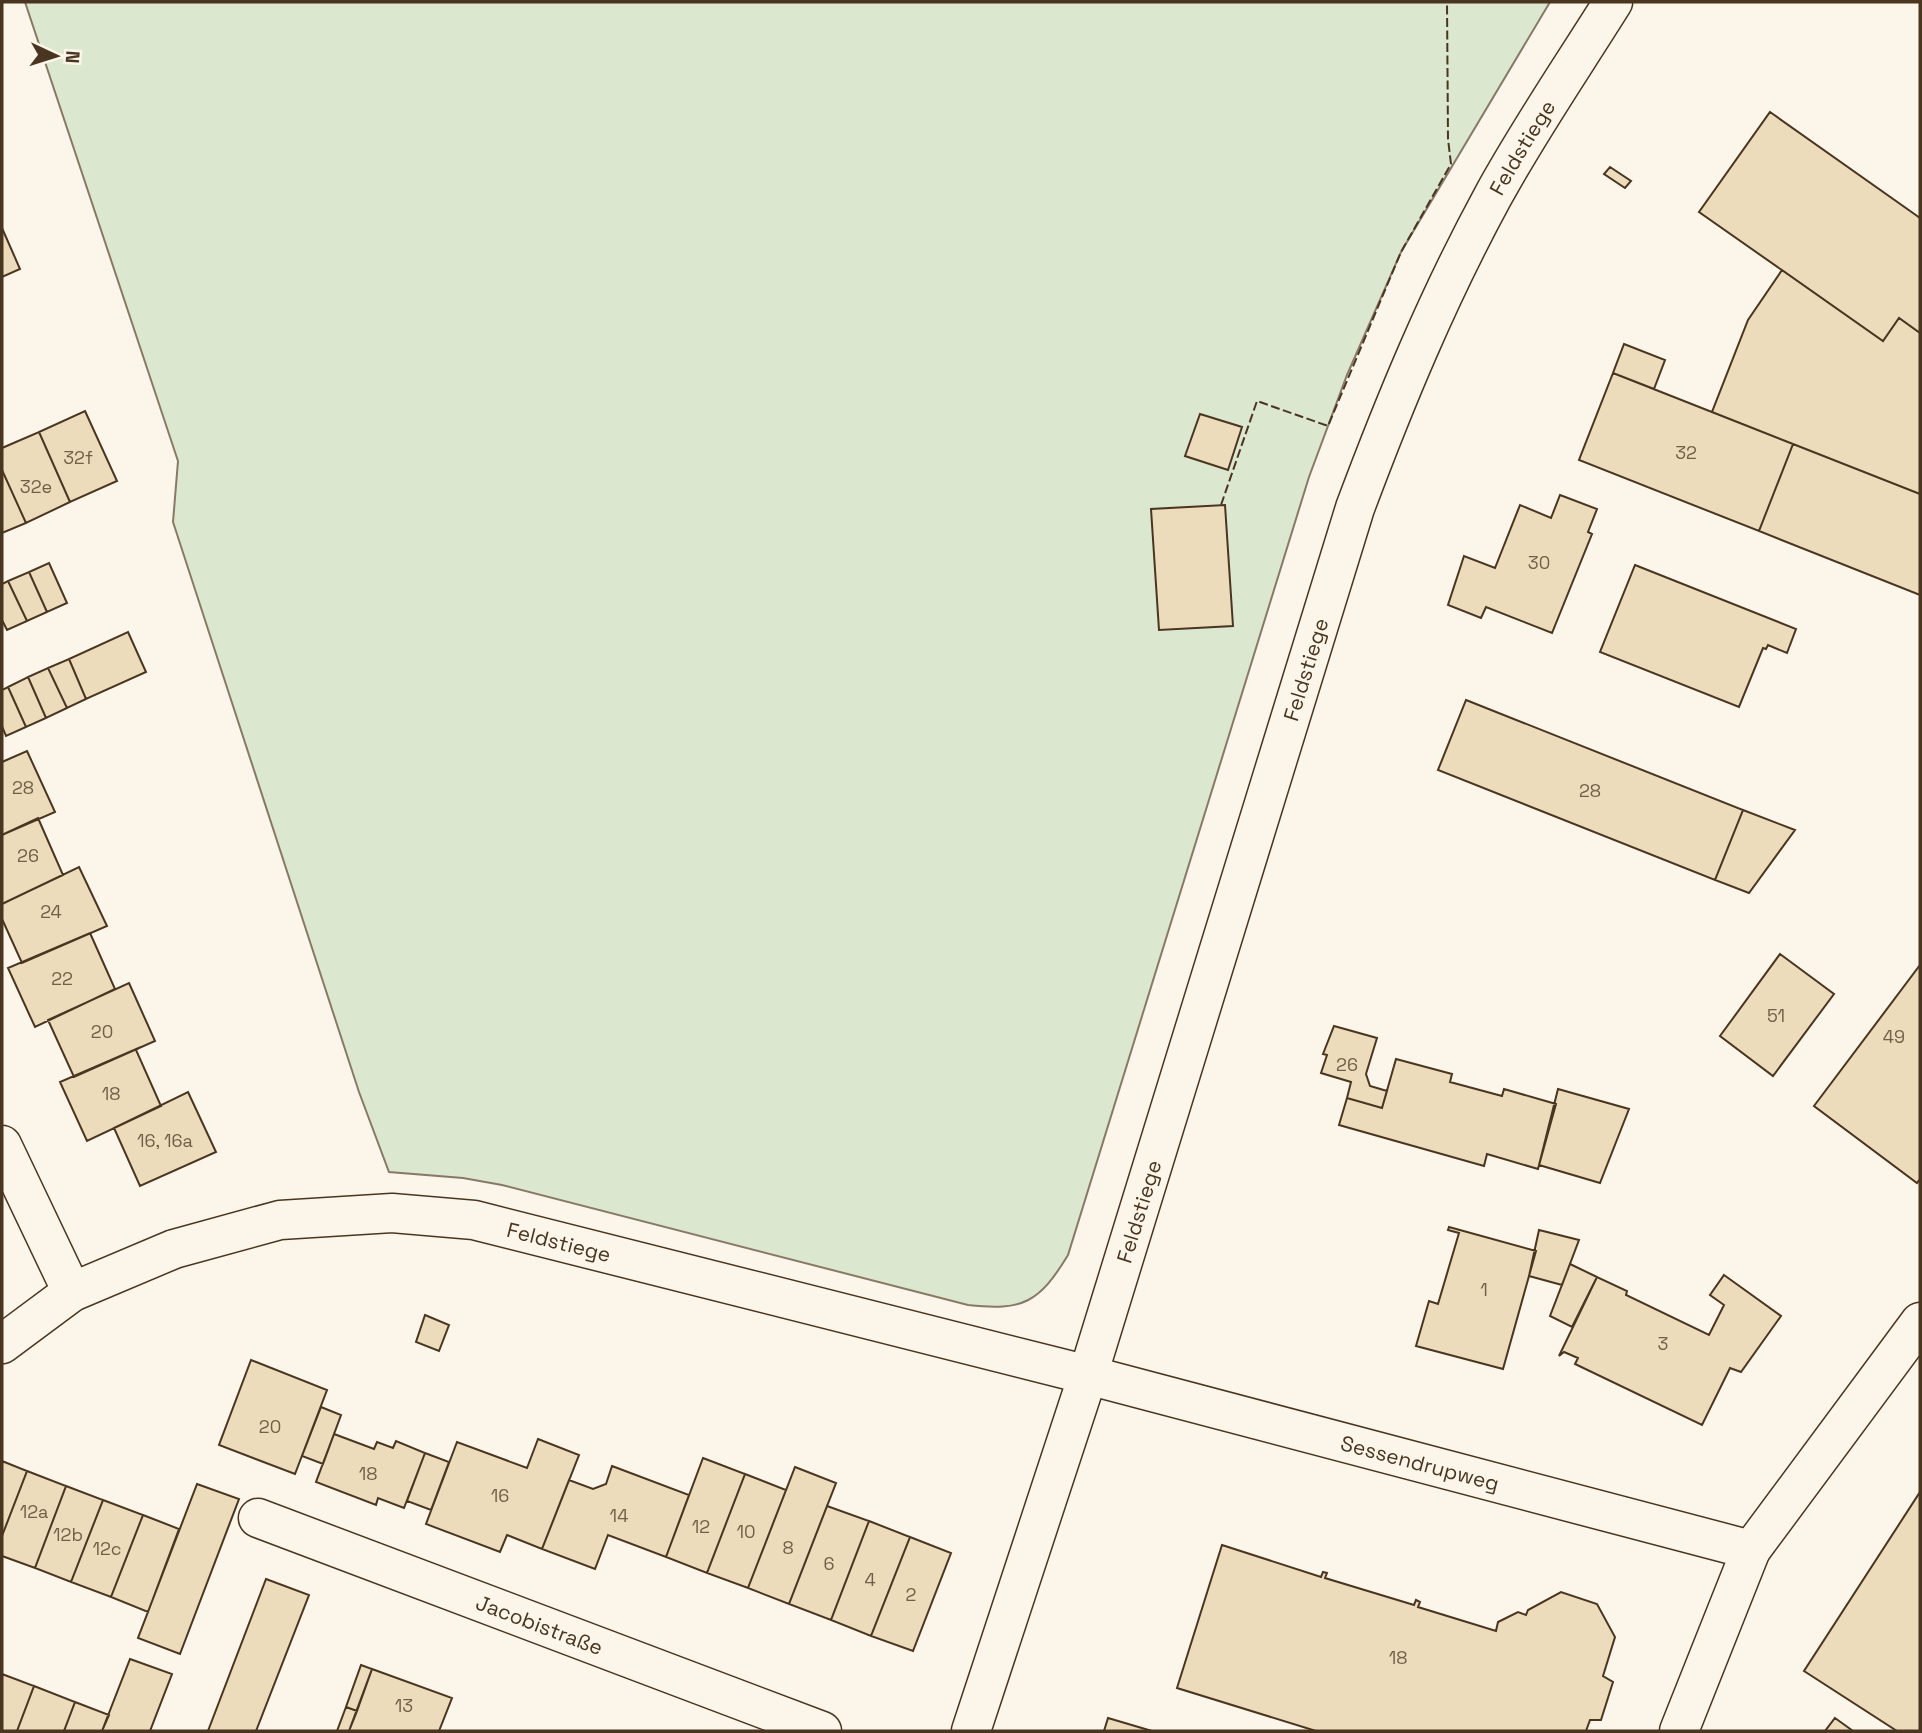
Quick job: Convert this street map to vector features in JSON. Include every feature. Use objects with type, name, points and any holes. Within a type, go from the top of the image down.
[{"type":"street","name":"Feldstiege","points":[[971,1731],[1087,1375],[1345,540],[1398,394],[1437,305],[1494,194],[1613,2]]},
{"type":"street","points":[[2,1145],[72,1292]]},
{"type":"street","name":"Feldstiege","points":[[2,1345],[72,1292],[174,1249],[280,1220],[392,1213],[474,1220],[1087,1375]]},
{"type":"street","points":[[1679,1731],[1751,1550],[1920,1322]]},
{"type":"street","name":"Sessendrupweg","points":[[1087,1375],[1751,1550]]},
{"type":"street","name":"Jacobistraße","points":[[258,1518],[821,1731]]},
{"type":"green space","points":[[25,2],[1550,2],[1401,252],[1347,375],[1309,477],[1068,1255],[1048,1284],[1038,1293],[1016,1304],[987,1307],[968,1305],[502,1185],[463,1178],[389,1172],[359,1092],[173,522],[178,461]]},
{"type":"building","points":[[1770,112],[1920,218],[1920,333],[1899,318],[1883,341],[1699,212]]},
{"type":"building","points":[[1610,167],[1631,181],[1625,188],[1604,174]]},
{"type":"building","points":[[2,228],[20,269],[2,277]]},
{"type":"building","points":[[1782,270],[1883,341],[1899,318],[1920,333],[1920,494],[1712,412],[1748,320]]},
{"type":"building","points":[[1624,344],[1665,360],[1654,389],[1613,373]]},
{"type":"building","points":[[1613,373],[1793,444],[1759,531],[1579,460]]},
{"type":"building","points":[[85,411],[117,481],[70,502],[39,432]]},
{"type":"building","points":[[1200,414],[1242,427],[1228,470],[1185,456]]},
{"type":"building","points":[[39,432],[70,502],[26,523],[2,470],[2,448]]},
{"type":"building","points":[[1793,444],[1920,494],[1920,595],[1759,531]]},
{"type":"building","points":[[2,470],[26,523],[2,533]]},
{"type":"building","points":[[1560,495],[1597,509],[1588,532],[1592,534],[1552,633],[1486,607],[1481,618],[1448,605],[1464,556],[1495,568],[1520,505],[1551,518]]},
{"type":"building","points":[[1225,505],[1233,626],[1159,630],[1151,509]]},
{"type":"building","points":[[49,563],[67,603],[47,612],[29,572]]},
{"type":"building","points":[[1635,565],[1796,629],[1787,653],[1768,645],[1766,649],[1763,648],[1739,707],[1600,652]]},
{"type":"building","points":[[29,572],[47,612],[27,621],[8,581]]},
{"type":"building","points":[[8,581],[27,621],[7,630],[2,620],[2,584]]},
{"type":"building","points":[[128,632],[146,672],[86,699],[69,659]]},
{"type":"building","points":[[69,659],[86,699],[67,708],[48,668]]},
{"type":"building","points":[[48,668],[67,708],[46,718],[28,677]]},
{"type":"building","points":[[28,677],[46,718],[26,727],[8,687]]},
{"type":"building","points":[[8,687],[26,727],[6,736],[2,726],[2,690]]},
{"type":"building","points":[[1466,700],[1743,810],[1715,880],[1438,770]]},
{"type":"building","points":[[27,751],[55,812],[2,835],[2,762]]},
{"type":"building","points":[[1743,810],[1795,830],[1749,893],[1715,880]]},
{"type":"building","points":[[38,818],[63,875],[2,904],[2,835]]},
{"type":"building","points":[[79,867],[107,926],[22,963],[2,919],[2,904]]},
{"type":"building","points":[[90,933],[115,989],[35,1027],[8,968]]},
{"type":"building","points":[[1780,954],[1834,994],[1773,1076],[1720,1036]]},
{"type":"building","points":[[1920,965],[1920,1179],[1917,1183],[1814,1106]]},
{"type":"building","points":[[129,983],[155,1041],[74,1077],[48,1020]]},
{"type":"building","points":[[1334,1026],[1377,1038],[1366,1074],[1370,1086],[1387,1091],[1382,1108],[1347,1098],[1351,1082],[1321,1073],[1327,1055],[1323,1054]]},
{"type":"building","points":[[141,1047],[136,1050],[161,1106],[87,1141],[60,1082]]},
{"type":"building","points":[[1396,1059],[1452,1074],[1450,1082],[1502,1096],[1504,1089],[1556,1104],[1538,1169],[1487,1154],[1484,1166],[1339,1125],[1347,1098],[1382,1108]]},
{"type":"building","points":[[1558,1089],[1629,1109],[1600,1183],[1539,1165]]},
{"type":"building","points":[[188,1092],[216,1152],[140,1186],[114,1128]]},
{"type":"building","points":[[1449,1227],[1536,1251],[1503,1369],[1416,1346],[1429,1301],[1438,1304],[1459,1233],[1448,1230]]},
{"type":"building","points":[[1539,1230],[1579,1240],[1562,1285],[1529,1276]]},
{"type":"building","points":[[1570,1264],[1597,1277],[1572,1327],[1550,1316]]},
{"type":"building","points":[[1724,1275],[1781,1316],[1741,1372],[1730,1368],[1702,1425],[1575,1364],[1578,1358],[1564,1352],[1559,1356],[1597,1277],[1627,1291],[1626,1295],[1709,1335],[1724,1305],[1710,1295]]},
{"type":"building","points":[[425,1315],[449,1325],[439,1351],[416,1342]]},
{"type":"building","points":[[251,1360],[327,1390],[295,1474],[219,1445]]},
{"type":"building","points":[[321,1407],[341,1415],[323,1464],[302,1456]]},
{"type":"building","points":[[334,1434],[374,1449],[377,1442],[393,1448],[396,1441],[425,1453],[404,1508],[378,1498],[376,1505],[316,1482]]},
{"type":"building","points":[[538,1439],[579,1455],[542,1549],[507,1535],[500,1552],[426,1524],[457,1442],[527,1468]]},
{"type":"building","points":[[425,1453],[449,1462],[431,1510],[407,1501]]},
{"type":"building","points":[[703,1458],[745,1474],[707,1573],[666,1557]]},
{"type":"building","points":[[2,1461],[27,1471],[2,1536]]},
{"type":"building","points":[[612,1466],[689,1495],[666,1557],[608,1535],[595,1569],[542,1549],[569,1480],[593,1489],[606,1484]]},
{"type":"building","points":[[795,1467],[836,1483],[789,1604],[748,1588]]},
{"type":"building","points":[[27,1471],[66,1486],[35,1568],[2,1556],[2,1536]]},
{"type":"building","points":[[745,1474],[786,1490],[748,1588],[707,1573]]},
{"type":"building","points":[[197,1484],[239,1499],[180,1654],[138,1638]]},
{"type":"building","points":[[66,1486],[103,1500],[71,1582],[35,1568]]},
{"type":"building","points":[[1920,1492],[1920,1731],[1897,1731],[1804,1671]]},
{"type":"building","points":[[103,1500],[143,1515],[111,1597],[71,1582]]},
{"type":"building","points":[[827,1506],[869,1521],[831,1620],[789,1604]]},
{"type":"building","points":[[143,1515],[179,1529],[148,1612],[111,1597]]},
{"type":"building","points":[[869,1521],[910,1537],[871,1636],[831,1620]]},
{"type":"building","points":[[910,1537],[951,1553],[913,1651],[871,1636]]},
{"type":"building","points":[[1222,1545],[1321,1577],[1323,1572],[1327,1573],[1325,1578],[1414,1605],[1416,1600],[1420,1602],[1418,1607],[1496,1631],[1498,1622],[1518,1612],[1526,1615],[1528,1610],[1561,1592],[1597,1604],[1615,1637],[1603,1676],[1613,1682],[1601,1720],[1590,1720],[1586,1731],[1316,1731],[1177,1688]]},
{"type":"building","points":[[266,1579],[309,1595],[256,1731],[208,1731]]},
{"type":"building","points":[[130,1659],[172,1674],[150,1731],[102,1731]]},
{"type":"building","points":[[361,1665],[372,1669],[357,1711],[346,1707]]},
{"type":"building","points":[[372,1669],[452,1698],[439,1731],[349,1731]]},
{"type":"building","points":[[2,1674],[34,1686],[17,1731],[2,1731]]},
{"type":"building","points":[[34,1686],[75,1702],[64,1731],[17,1731]]},
{"type":"building","points":[[75,1702],[109,1715],[102,1731],[64,1731]]},
{"type":"building","points":[[346,1707],[357,1711],[349,1731],[337,1731]]},
{"type":"building","points":[[1108,1718],[1152,1731],[1104,1731]]},
{"type":"building","points":[[1835,1718],[1853,1731],[1825,1731]]},
{"type":"fence","points":[[1221,505],[1257,401],[1328,426],[1401,252],[1451,164],[1448,139],[1447,2]]}]
